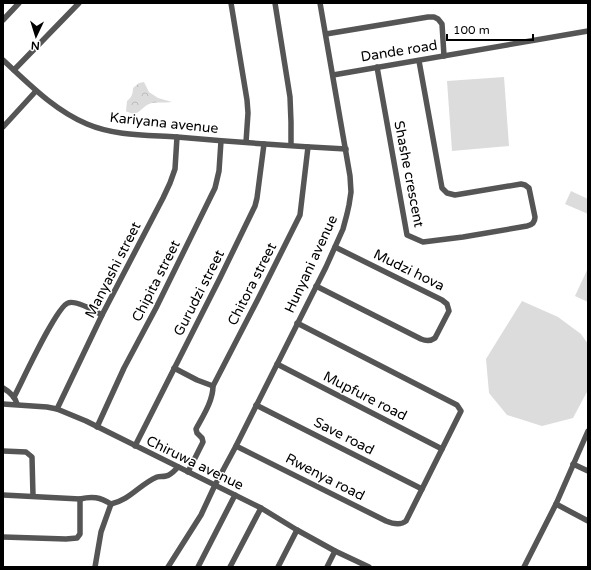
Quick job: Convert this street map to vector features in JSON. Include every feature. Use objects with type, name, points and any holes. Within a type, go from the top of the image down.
[{"type":"street","points":[[3,20],[19,3]]},
{"type":"street","points":[[14,70],[79,3]]},
{"type":"street","points":[[231,3],[247,100],[248,112],[246,142]]},
{"type":"street","points":[[275,3],[290,97],[291,145]]},
{"type":"street","name":"Hunyani avenue","points":[[168,567],[201,515],[343,229],[349,205],[351,186],[346,149],[320,3]]},
{"type":"street","points":[[326,34],[423,17],[434,17],[442,24],[444,56]]},
{"type":"street","name":"Dande road","points":[[333,75],[588,31]]},
{"type":"street","name":"Kariyana avenue","points":[[3,60],[36,91],[68,114],[98,128],[129,134],[346,149]]},
{"type":"street","name":"Shashe crescent","points":[[377,67],[407,235],[423,242],[532,224],[535,217],[529,188],[526,185],[521,184],[456,195],[447,194],[442,188],[419,61]]},
{"type":"street","points":[[4,125],[36,91]]},
{"type":"street","name":"Manyashi street","points":[[57,410],[102,315],[160,205],[175,169],[177,138]]},
{"type":"street","name":"Chipita street","points":[[98,427],[124,368],[156,308],[215,188],[219,172],[221,141]]},
{"type":"street","name":"Gurudzi street","points":[[135,446],[255,206],[264,144]]},
{"type":"street","name":"Chitora street","points":[[188,472],[203,442],[202,438],[197,434],[196,429],[209,404],[213,393],[213,386],[300,215],[308,147]]},
{"type":"street","name":"Mudzi hova","points":[[316,286],[425,340],[433,340],[435,338],[449,311],[447,304],[442,300],[335,247]]},
{"type":"street","points":[[14,397],[53,320],[64,305],[69,302],[75,302],[102,315]]},
{"type":"street","points":[[297,323],[456,404],[460,408],[461,411],[422,489]]},
{"type":"street","name":"Mupfure road","points":[[277,364],[442,449]]},
{"type":"street","points":[[174,368],[197,380],[213,386]]},
{"type":"street","points":[[3,388],[14,397],[17,404]]},
{"type":"street","name":"Chiruwa avenue","points":[[3,404],[47,407],[98,427],[261,508],[335,551],[369,567]]},
{"type":"street","name":"Save road","points":[[256,406],[422,489]]},
{"type":"street","points":[[524,567],[556,504],[588,431]]},
{"type":"street","name":"Rwenya road","points":[[236,446],[386,521],[396,524],[405,522],[422,489]]},
{"type":"street","points":[[3,452],[26,452],[32,457],[33,496]]},
{"type":"street","points":[[574,464],[588,471]]},
{"type":"street","points":[[3,495],[80,499],[89,497],[100,498],[111,504],[132,495],[154,478],[172,474],[178,467]]},
{"type":"street","points":[[198,567],[234,495]]},
{"type":"street","points":[[3,537],[77,538],[80,534],[80,499]]},
{"type":"street","points":[[95,567],[101,532],[111,504]]},
{"type":"street","points":[[556,504],[588,521]]},
{"type":"street","points":[[230,567],[261,508]]},
{"type":"street","points":[[278,567],[297,530]]},
{"type":"street","points":[[327,567],[335,551]]},
{"type":"green space","points":[[504,77],[509,146],[452,151],[447,81]]},
{"type":"green space","points":[[144,82],[149,92],[158,98],[172,102],[148,104],[137,113],[126,111],[127,101],[132,96],[133,88],[139,83]]},
{"type":"green space","points":[[571,191],[588,199],[588,214],[565,204]]},
{"type":"green space","points":[[588,268],[588,302],[575,296]]},
{"type":"green space","points":[[522,301],[558,317],[581,334],[588,344],[588,390],[573,418],[542,426],[507,415],[489,393],[486,359]]}]
